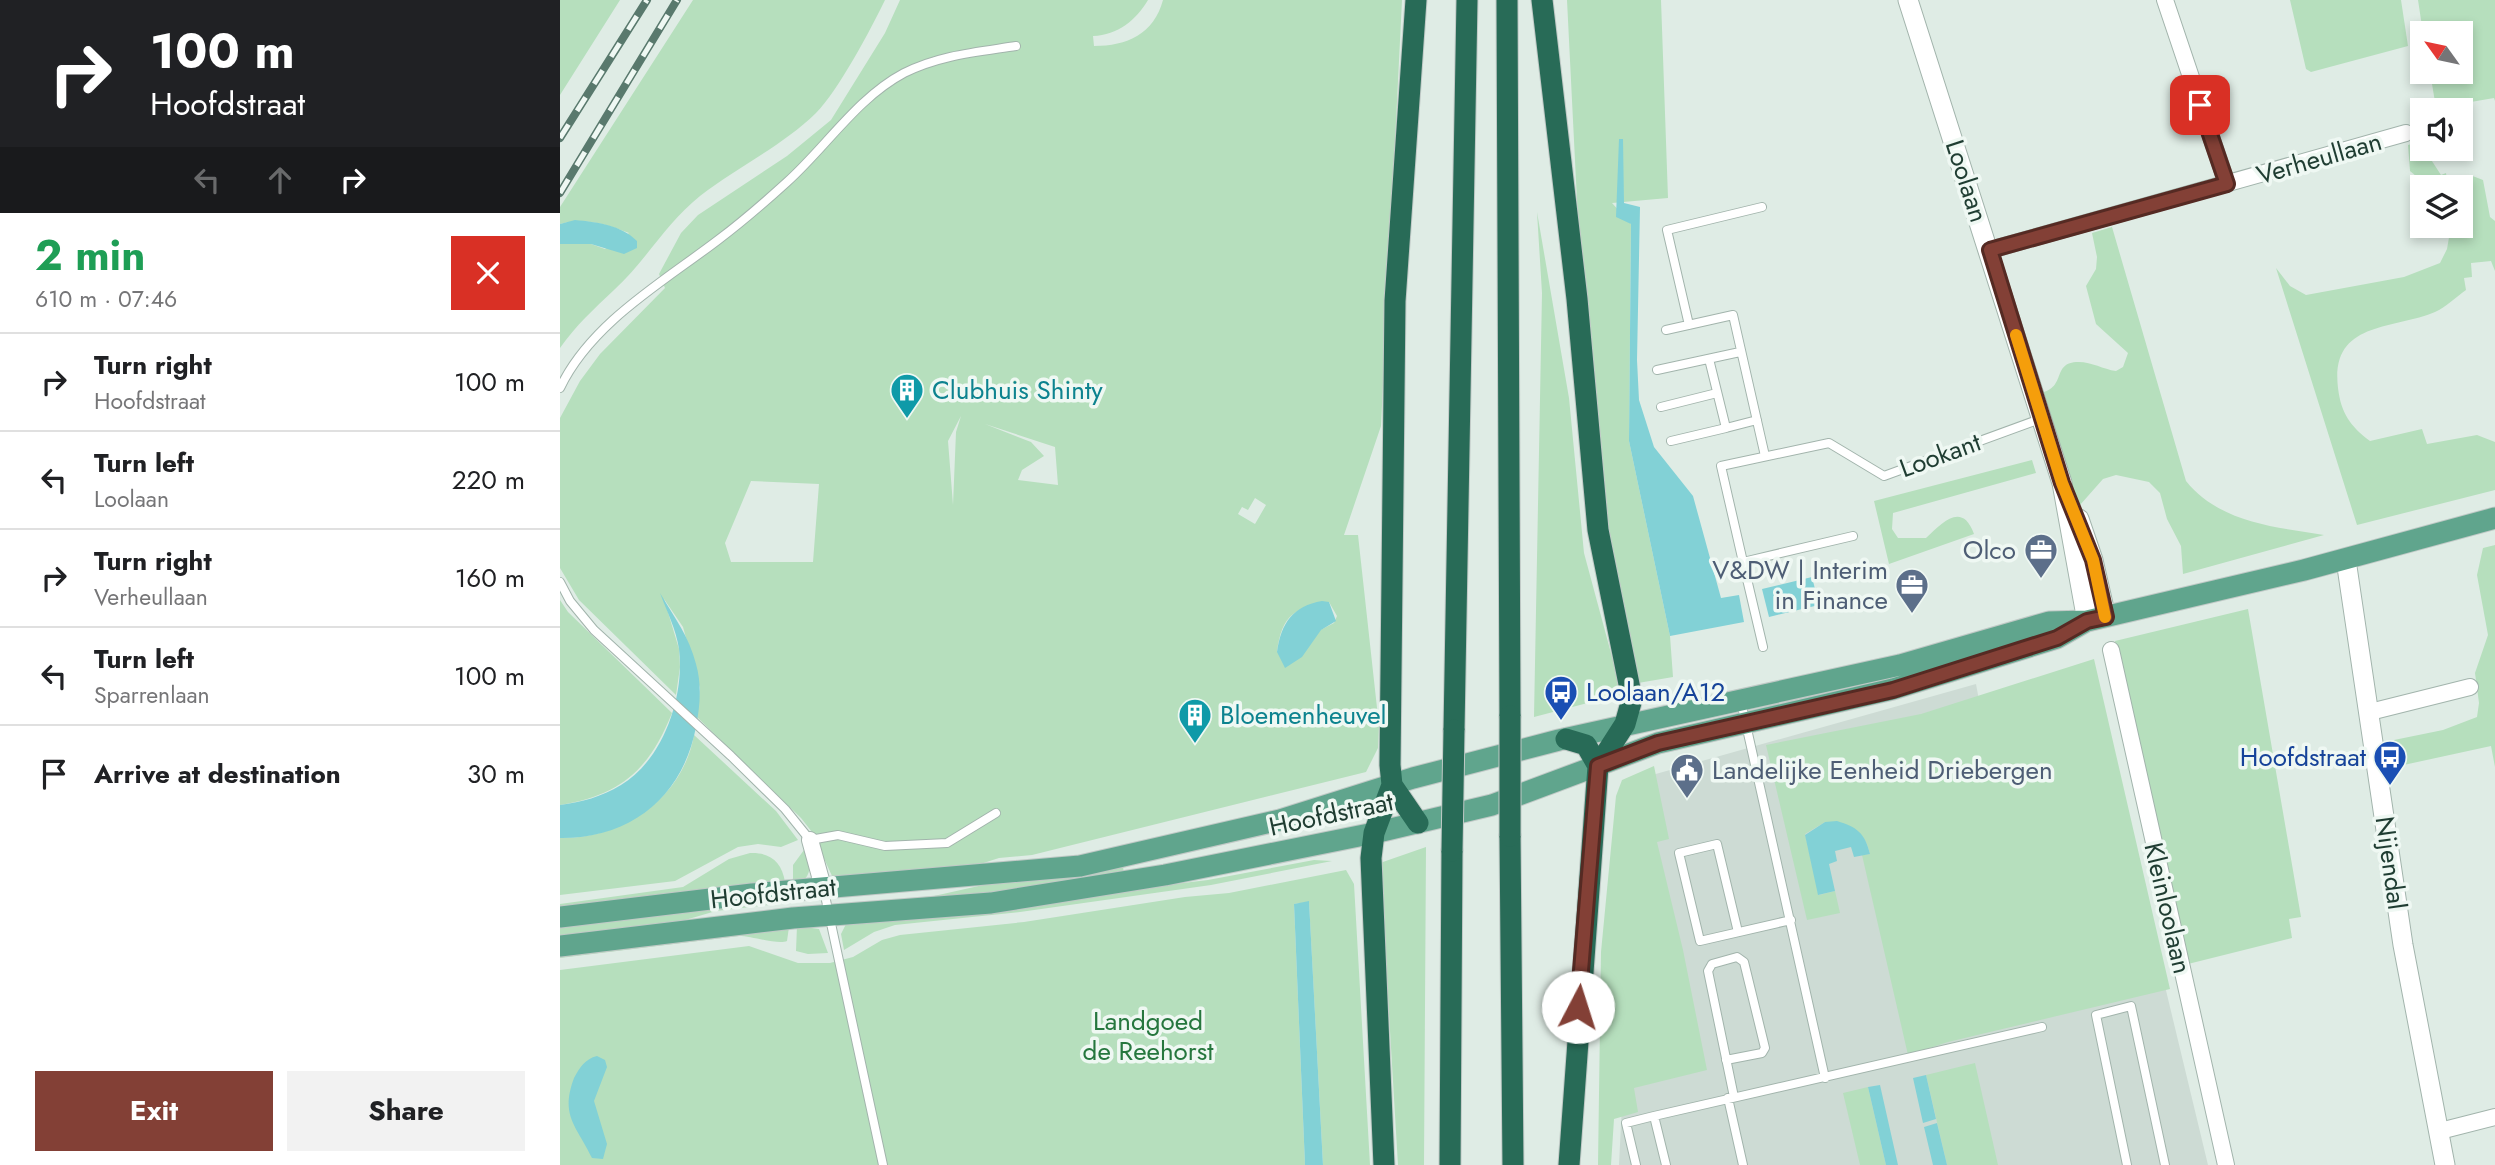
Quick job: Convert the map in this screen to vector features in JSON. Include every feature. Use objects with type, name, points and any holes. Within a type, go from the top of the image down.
[{"type":"highway","points":[[1384,1165],[1370,885],[1374,833],[1392,785],[1390,765],[1395,301],[1416,0]]},
{"type":"highway","points":[[1450,1165],[1452,851],[1467,0]]},
{"type":"highway","points":[[1507,0],[1513,1165]]},
{"type":"highway","points":[[1542,0],[1577,299],[1598,530],[1635,722],[1598,766]]},
{"type":"highway","points":[[1566,739],[1586,745],[1598,766],[1569,1165]]},
{"type":"highway","points":[[1392,785],[1418,823]]},
{"type":"main road","name":"Hoofdstraat","points":[[560,917],[823,887],[1080,866],[1280,820],[1392,785],[1635,722],[1900,665],[2049,622],[2096,619],[2346,560],[2495,518]]},
{"type":"main road","name":"Hoofdstraat","points":[[560,946],[829,915],[991,903],[1165,875],[1374,833],[1492,805],[1658,743],[1893,690],[2057,638],[2096,619]]},
{"type":"street","name":"Loolaan","points":[[1908,0],[1990,250],[2062,483],[2089,547],[2096,619]]},
{"type":"street","points":[[2165,0],[2227,184]]},
{"type":"street","name":"Verheullaan","points":[[1990,250],[2406,133]]},
{"type":"street","name":"Nijendal","points":[[2346,560],[2403,945],[2445,1165]]},
{"type":"street","name":"Kleinloolaan","points":[[2111,650],[2226,1165]]},
{"type":"street","points":[[2370,712],[2470,687]]},
{"type":"street","points":[[810,840],[823,887]]},
{"type":"street","points":[[2440,1131],[2495,1117]]},
{"type":"lane","points":[[560,388],[586,348],[619,317],[665,277],[762,204],[851,116],[901,75],[939,57],[1016,46]]},
{"type":"lane","points":[[1689,325],[1667,230],[1762,207]]},
{"type":"lane","points":[[1666,330],[1733,315],[1765,456]]},
{"type":"lane","points":[[1657,370],[1740,352]]},
{"type":"lane","points":[[1709,359],[1726,428]]},
{"type":"lane","points":[[1661,407],[1717,393]]},
{"type":"lane","name":"Lookant","points":[[1743,562],[1721,466],[1829,443],[1884,476],[2043,418]]},
{"type":"lane","points":[[1671,441],[1757,421]]},
{"type":"lane","points":[[1763,647],[1743,562],[1853,537]]},
{"type":"lane","points":[[560,582],[570,601],[594,630],[785,809],[810,840],[838,835],[884,846],[947,843],[996,813]]},
{"type":"lane","points":[[1741,699],[1825,1078]]},
{"type":"lane","points":[[1738,932],[1717,844],[1679,853],[1700,941],[1791,920]]},
{"type":"lane","points":[[823,887],[883,1165]]},
{"type":"lane","points":[[1726,1060],[1762,1052],[1765,1048],[1744,962],[1737,957],[1712,964],[1708,971],[1743,1165]]},
{"type":"lane","points":[[2127,1165],[2095,1015],[2131,1006],[2165,1165]]},
{"type":"lane","points":[[1636,1165],[1626,1123],[2042,1027]]},
{"type":"lane","points":[[1654,1116],[1666,1165]]},
{"type":"shaded area","points":[[1976,684],[2036,1008],[2163,978],[2208,1165],[1619,1165],[1638,779]]},
{"type":"green space","points":[[560,0],[620,0],[560,95]]},
{"type":"green space","points":[[693,0],[885,0],[844,75],[816,113],[688,207],[560,348],[560,244],[591,244],[605,249],[629,233],[595,222],[560,224],[560,207]]},
{"type":"green space","points":[[900,0],[1148,0],[1138,14],[1125,25],[1110,33],[1093,36],[1094,46],[1117,44],[1138,36],[1153,22],[1163,0],[1402,0],[1381,426],[1344,535],[1358,535],[1379,726],[1378,748],[1366,772],[1032,855],[999,858],[971,867],[832,876],[812,832],[801,818],[697,717],[700,688],[683,627],[664,599],[679,649],[680,667],[676,695],[579,600],[560,568],[560,418],[580,381],[600,354],[665,288],[659,274],[681,233],[698,215],[787,156],[831,120],[885,33]],"holes":[[[961,416],[956,432],[953,505],[948,441]],[[985,424],[1055,447],[1058,485],[1018,480],[1022,470],[1044,456],[1031,442]],[[751,481],[819,484],[813,562],[731,562],[725,543]],[[1255,498],[1266,505],[1255,524],[1238,514],[1242,507],[1248,510]],[[1329,602],[1337,616],[1334,623],[1277,652],[1282,629],[1287,621],[1299,610]]]},
{"type":"green space","points":[[1567,0],[1661,0],[1668,198],[1612,203],[1631,224],[1629,441],[1670,636],[1673,677],[1638,683],[1605,542],[1579,241]]},
{"type":"green space","points":[[2290,0],[2401,0],[2408,46],[2311,72],[2306,69]]},
{"type":"green space","points":[[2418,0],[2495,0],[2495,101],[2494,98],[2473,102],[2473,98],[2434,98],[2432,84],[2473,84],[2473,21],[2421,21]]},
{"type":"green space","points":[[2408,145],[2410,161],[2432,161],[2441,175],[2415,175],[2410,171]]},
{"type":"green space","points":[[2473,176],[2483,180],[2490,217],[2495,221],[2495,271],[2491,261],[2471,263],[2472,277],[2464,278],[2466,290],[2443,307],[2418,318],[2383,326],[2354,339],[2344,350],[2338,366],[2341,405],[2357,430],[2370,441],[2422,429],[2427,444],[2477,435],[2495,442],[2495,490],[2357,525],[2276,268],[2290,286],[2306,295],[2404,277],[2440,263],[2449,238],[2473,238]]},
{"type":"green space","points":[[1537,212],[1569,398],[1584,553],[1622,694],[1534,717],[1542,293]]},
{"type":"green space","points":[[2112,227],[2186,481],[2215,506],[2249,521],[2324,535],[2183,574],[2181,546],[2167,519],[2160,493],[2149,482],[2116,475],[2103,479],[2080,505],[2072,504],[2034,394],[2052,388],[2063,367],[2068,364],[2087,363],[2116,371],[2123,367],[2128,353],[2096,324],[2086,286],[2096,269],[2097,257],[2092,233]]},
{"type":"green space","points":[[2032,460],[2036,473],[1893,513],[1892,529],[1898,538],[1926,538],[1945,521],[1958,517],[1969,524],[1974,534],[1889,564],[1874,501]]},
{"type":"green space","points":[[2495,545],[2495,767],[2491,746],[2399,766],[2394,740],[2443,730],[2477,717],[2479,703],[2475,673],[2488,635],[2477,575],[2483,548]]},
{"type":"green space","points":[[560,600],[568,612],[672,713],[653,750],[643,765],[630,777],[600,794],[560,805]]},
{"type":"green space","points":[[2248,609],[2301,917],[2289,919],[2292,938],[2180,966],[2115,641]]},
{"type":"green space","points":[[2094,659],[2170,989],[1948,1042],[1908,1055],[1862,855],[1870,854],[1864,838],[1854,830],[1825,822],[1805,834],[1819,895],[1835,891],[1840,913],[1807,920],[1766,745],[1921,714]]},
{"type":"green space","points":[[694,735],[776,811],[798,840],[781,847],[758,844],[738,847],[675,881],[560,895],[560,838],[606,831],[646,810],[663,796],[677,778],[688,758]]},
{"type":"green space","points":[[1654,766],[1669,839],[1657,842],[1683,950],[1707,1070],[1634,1088],[1638,1112],[1614,1119],[1611,1165],[1598,1165],[1601,952],[1616,796],[1622,780]]},
{"type":"green space","points":[[1426,847],[1424,1165],[1398,1165],[1380,863]]},
{"type":"green space","points":[[804,850],[809,862],[808,874],[803,881],[793,882],[793,865]]},
{"type":"green space","points":[[750,853],[763,854],[774,860],[781,869],[785,882],[560,909],[560,904],[683,887],[729,859]]},
{"type":"green space","points":[[1314,860],[1332,861],[1211,885],[1020,912],[895,925],[874,932],[844,950],[841,934],[846,924],[1208,880]]},
{"type":"green space","points":[[1123,866],[1124,875],[1013,893],[849,904],[934,896],[992,883]]},
{"type":"green space","name":"Landgoed de Reehorst","points":[[1346,870],[1354,884],[1370,1165],[1323,1165],[1309,902],[1294,904],[1305,1165],[560,1165],[560,970],[749,946],[798,963],[830,963],[853,957],[882,940],[900,935],[1024,922],[1185,897],[1229,893]]},
{"type":"green space","points":[[787,898],[787,903],[716,911],[668,925],[560,938],[560,925]]},
{"type":"green space","points":[[797,926],[819,929],[828,953],[808,954],[796,951]]},
{"type":"green space","points":[[789,927],[787,941],[783,942],[739,936],[560,958],[560,954]]},
{"type":"green space","points":[[1975,1063],[1998,1165],[1947,1165],[1926,1075]]},
{"type":"green space","points":[[1868,1087],[1886,1165],[1860,1165],[1843,1093]]},
{"type":"water","points":[[1619,139],[1623,139],[1624,203],[1640,207],[1637,360],[1639,400],[1654,447],[1693,496],[1721,598],[1739,595],[1744,622],[1670,636],[1629,441],[1631,224],[1616,217]]},
{"type":"water","points":[[575,220],[600,223],[624,231],[637,241],[637,248],[624,254],[591,244],[560,244],[560,224]]},
{"type":"water","points":[[1812,577],[1819,605],[1769,617],[1762,589]]},
{"type":"water","points":[[660,593],[685,636],[698,672],[699,711],[689,752],[666,793],[650,809],[631,822],[609,831],[560,838],[560,805],[606,793],[636,774],[649,760],[668,725],[678,687],[679,649]]},
{"type":"water","points":[[1322,601],[1329,602],[1336,621],[1321,630],[1302,657],[1285,668],[1277,652],[1285,624],[1303,607]]},
{"type":"water","points":[[1837,821],[1859,832],[1866,841],[1870,854],[1854,857],[1851,847],[1835,851],[1837,861],[1829,864],[1835,891],[1818,895],[1805,835],[1825,822]]},
{"type":"water","points":[[1309,901],[1323,1165],[1305,1165],[1294,904]]},
{"type":"water","points":[[597,1056],[605,1060],[607,1067],[594,1101],[607,1144],[603,1159],[592,1158],[569,1111],[570,1091],[578,1070],[586,1061]]},
{"type":"water","points":[[1926,1075],[1936,1119],[1923,1123],[1913,1078]]},
{"type":"water","points":[[1880,1085],[1898,1165],[1886,1165],[1868,1087]]},
{"type":"water","points":[[1937,1123],[1947,1165],[1933,1165],[1924,1127]]},
{"type":"railway","points":[[560,138],[647,0]]},
{"type":"railway","points":[[560,193],[677,0]]},
{"type":"slow traffic","points":[[2016,335],[2062,483],[2078,517],[2093,560],[2105,617]]},
{"type":"place","name":"Clubhuis Shinty","points":[[907,420]]},
{"type":"place","name":"Olco","points":[[2041,580]]},
{"type":"place","name":"V&DW | Interim in Finance","points":[[1912,615]]},
{"type":"place","name":"Loolaan/A12","points":[[1561,722]]},
{"type":"place","name":"Bloemenheuvel","points":[[1195,745]]},
{"type":"place","name":"Hoofdstraat","points":[[2390,787]]},
{"type":"place","name":"Landelijke Eenheid Driebergen","points":[[1687,800]]},
{"type":"route","points":[[1578,1007],[1598,766],[1658,743],[1893,690],[2057,638],[2087,621],[2106,617],[2093,560],[2078,517],[2062,483],[1990,250],[2227,184],[2200,105]]}]
